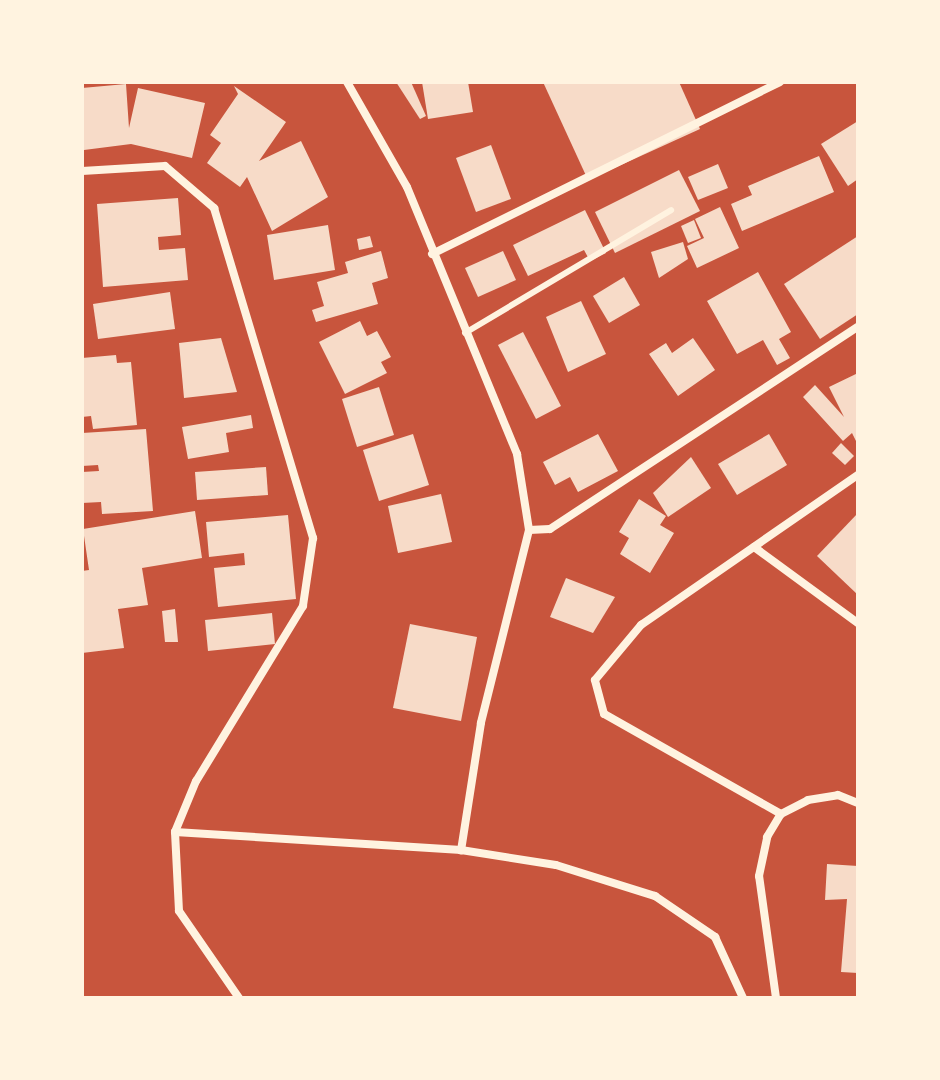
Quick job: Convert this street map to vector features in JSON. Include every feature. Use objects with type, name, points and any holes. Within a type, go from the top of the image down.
[{"type":"street","points":[[347,82],[407,187],[432,254],[517,454],[529,530],[481,723],[461,850]]},
{"type":"street","points":[[432,254],[780,82]]},
{"type":"street","points":[[82,171],[165,166],[214,208],[313,538],[303,606],[196,781],[175,832],[179,911],[239,998]]},
{"type":"street","points":[[529,530],[550,529],[858,327]]},
{"type":"street","points":[[858,475],[641,625],[602,664],[594,689],[604,714],[781,814],[838,795],[858,803]]},
{"type":"street","points":[[754,547],[858,623]]},
{"type":"street","points":[[776,998],[759,876],[781,814]]},
{"type":"street","points":[[175,832],[461,850],[556,865],[655,896],[715,937],[743,998]]},
{"type":"lane","points":[[465,333],[671,210]]},
{"type":"building","points":[[396,82],[411,82],[426,116],[420,119]]},
{"type":"building","points":[[422,82],[468,82],[473,112],[428,119]]},
{"type":"building","points":[[543,82],[679,82],[700,129],[588,180]]},
{"type":"building","points":[[126,84],[129,128],[138,88],[205,103],[192,158],[131,144],[84,150],[82,88]]},
{"type":"building","points":[[234,86],[286,122],[259,161],[301,141],[328,197],[272,231],[247,177],[240,187],[207,163],[221,143],[210,135],[238,94]]},
{"type":"building","points":[[858,121],[858,179],[848,186],[821,144]]},
{"type":"building","points":[[491,145],[511,199],[476,212],[456,158]]},
{"type":"building","points":[[819,156],[834,192],[742,231],[731,204],[752,195],[748,186]]},
{"type":"building","points":[[718,164],[728,188],[698,200],[688,177]]},
{"type":"building","points":[[679,170],[700,211],[615,253],[595,212]]},
{"type":"building","points":[[178,198],[181,235],[158,237],[159,250],[185,248],[188,280],[103,287],[97,204]]},
{"type":"building","points":[[720,207],[739,248],[697,268],[687,246],[704,238],[695,219]]},
{"type":"building","points":[[585,210],[606,253],[590,261],[584,250],[528,276],[513,245]]},
{"type":"building","points":[[694,220],[701,238],[688,243],[681,226]]},
{"type":"building","points":[[328,225],[335,270],[274,280],[267,235]]},
{"type":"building","points":[[370,236],[373,247],[359,250],[357,239]]},
{"type":"building","points":[[858,236],[858,314],[820,339],[784,284]]},
{"type":"building","points":[[683,242],[688,259],[659,278],[651,252]]},
{"type":"building","points":[[381,251],[388,278],[372,283],[378,304],[316,322],[312,310],[324,306],[317,282],[348,273],[345,262]]},
{"type":"building","points":[[503,251],[516,280],[478,297],[465,268]]},
{"type":"building","points":[[758,272],[791,332],[779,339],[790,358],[777,365],[763,340],[737,354],[707,301]]},
{"type":"building","points":[[624,277],[640,305],[609,323],[593,296]]},
{"type":"building","points":[[170,292],[175,329],[98,339],[93,304]]},
{"type":"building","points":[[581,301],[606,354],[568,372],[546,317]]},
{"type":"building","points":[[360,321],[367,336],[377,331],[391,357],[381,362],[387,373],[345,394],[319,342]]},
{"type":"building","points":[[523,332],[561,406],[536,419],[498,345]]},
{"type":"building","points":[[221,338],[237,392],[184,398],[179,343]]},
{"type":"building","points":[[693,338],[715,370],[678,396],[649,354],[666,343],[672,353]]},
{"type":"building","points":[[116,355],[117,363],[131,362],[137,425],[93,429],[91,416],[82,417],[82,358]]},
{"type":"building","points":[[858,373],[858,445],[852,433],[843,441],[803,397],[815,385],[844,417],[829,387]]},
{"type":"building","points":[[379,387],[394,435],[357,447],[342,399]]},
{"type":"building","points":[[251,415],[253,428],[226,433],[229,452],[188,459],[182,427]]},
{"type":"building","points":[[146,429],[153,511],[102,514],[101,502],[82,503],[82,472],[99,471],[98,465],[82,466],[82,433]]},
{"type":"building","points":[[413,434],[429,485],[379,501],[363,450]]},
{"type":"building","points":[[598,434],[618,471],[578,492],[570,477],[555,485],[543,462]]},
{"type":"building","points":[[769,434],[787,465],[737,495],[718,464]]},
{"type":"building","points":[[841,443],[854,456],[845,465],[832,453]]},
{"type":"building","points":[[691,457],[711,488],[668,517],[653,493]]},
{"type":"building","points":[[266,467],[268,495],[197,500],[195,472]]},
{"type":"building","points":[[441,494],[452,542],[398,553],[388,506]]},
{"type":"building","points":[[639,499],[666,516],[660,525],[674,533],[650,573],[620,554],[629,538],[619,532]]},
{"type":"building","points":[[195,511],[202,558],[142,568],[148,605],[118,609],[124,648],[82,653],[82,571],[89,570],[83,529]]},
{"type":"building","points":[[858,513],[858,595],[817,556]]},
{"type":"building","points":[[288,515],[296,599],[218,607],[214,568],[245,565],[244,553],[209,557],[206,522]]},
{"type":"building","points":[[566,578],[615,597],[593,633],[550,617]]},
{"type":"building","points":[[175,609],[178,642],[165,642],[162,611]]},
{"type":"building","points":[[272,613],[275,644],[208,651],[205,620]]},
{"type":"building","points":[[410,624],[477,637],[461,721],[393,708]]},
{"type":"building","points":[[827,864],[858,866],[858,973],[841,972],[847,899],[825,900]]}]
